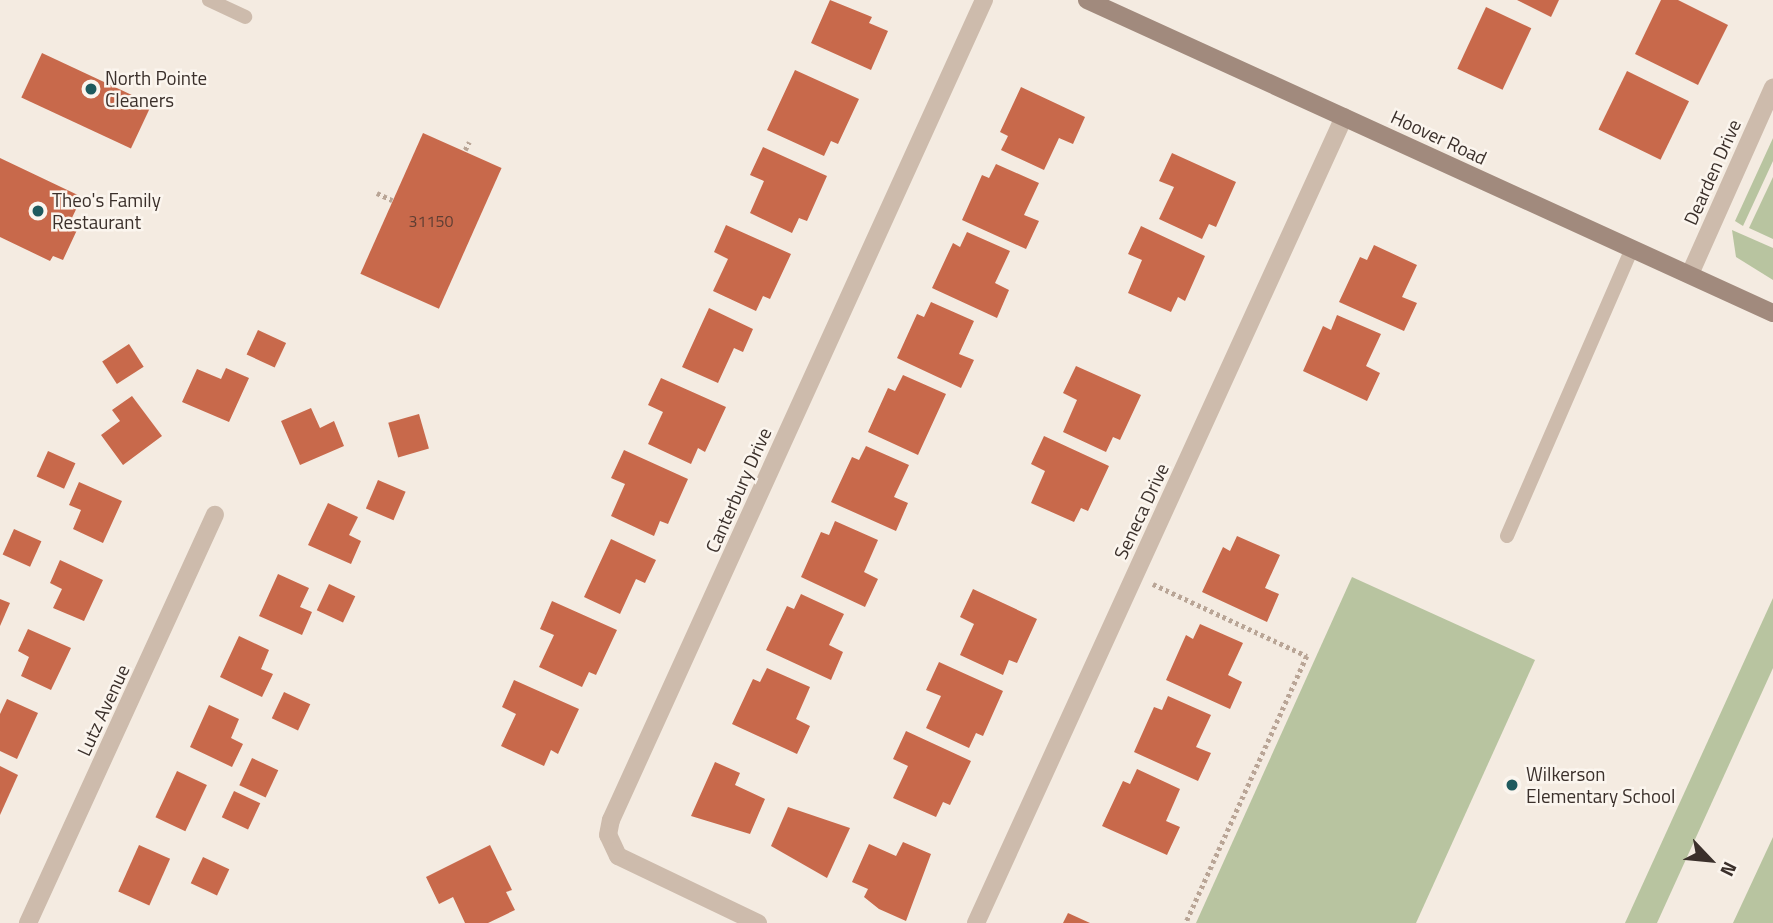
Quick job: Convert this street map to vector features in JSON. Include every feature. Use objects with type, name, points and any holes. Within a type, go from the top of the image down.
[{"type":"main road","name":"Hoover Road","points":[[1087,0],[1773,313]]},
{"type":"street","name":"Canterbury Drive","points":[[758,923],[618,856],[608,835],[611,820],[984,0]]},
{"type":"street","name":"Dearden Drive","points":[[1690,274],[1773,88]]},
{"type":"street","name":"Seneca Drive","points":[[976,923],[1344,117]]},
{"type":"street","name":"Lutz Avenue","points":[[29,923],[215,515]]},
{"type":"lane","points":[[209,0],[245,17]]},
{"type":"lane","points":[[1507,536],[1632,248]]},
{"type":"path","points":[[465,150],[469,142]]},
{"type":"path","points":[[377,193],[392,200]]},
{"type":"path","points":[[1152,584],[1307,656],[1186,923]]},
{"type":"green space","points":[[1773,138],[1773,161],[1743,226],[1735,221]]},
{"type":"green space","points":[[1773,177],[1773,239],[1749,228]]},
{"type":"green space","points":[[1732,230],[1773,248],[1773,280],[1736,257]]},
{"type":"green space","points":[[1352,577],[1535,660],[1416,923],[1196,923]]},
{"type":"green space","points":[[1773,598],[1773,668],[1657,923],[1625,923]]},
{"type":"green space","points":[[1773,837],[1773,923],[1733,923]]},
{"type":"building","points":[[830,0],[872,17],[869,23],[888,31],[871,70],[811,43]]},
{"type":"building","points":[[1517,0],[1559,0],[1551,17]]},
{"type":"building","points":[[1661,0],[1678,0],[1728,25],[1698,85],[1635,54]]},
{"type":"building","points":[[1486,7],[1531,28],[1503,90],[1457,69]]},
{"type":"building","points":[[42,53],[152,104],[131,149],[21,97]]},
{"type":"building","points":[[795,70],[859,99],[838,144],[831,141],[824,156],[767,130]]},
{"type":"building","points":[[1627,71],[1689,101],[1661,160],[1599,129]]},
{"type":"building","points":[[1021,87],[1085,117],[1073,144],[1059,138],[1044,170],[1001,150],[1008,136],[1000,132]]},
{"type":"building","points":[[423,133],[502,168],[439,309],[360,274]]},
{"type":"building","points":[[763,147],[827,176],[807,221],[799,218],[792,233],[750,213],[764,181],[750,175]]},
{"type":"building","points":[[1172,153],[1236,182],[1216,227],[1209,224],[1202,239],[1159,219],[1174,187],[1159,181]]},
{"type":"building","name":"Theo's Family Restaurant","points":[[0,158],[82,197],[68,226],[77,230],[63,260],[53,256],[50,261],[0,237]]},
{"type":"building","points":[[996,164],[1039,183],[1024,215],[1039,221],[1026,249],[962,220],[982,175],[989,178]]},
{"type":"building","points":[[726,225],[791,254],[770,299],[763,296],[756,311],[713,291],[728,259],[714,252]]},
{"type":"building","points":[[1141,226],[1205,256],[1185,301],[1178,297],[1171,312],[1128,293],[1142,260],[1128,254]]},
{"type":"building","points":[[967,232],[1010,251],[995,283],[1009,290],[997,318],[932,288],[953,243],[960,247]]},
{"type":"building","points":[[1374,245],[1417,265],[1402,297],[1417,303],[1404,331],[1339,302],[1360,257],[1367,260]]},
{"type":"building","points":[[931,302],[974,321],[959,354],[974,360],[961,388],[897,358],[917,314],[924,317]]},
{"type":"building","points":[[709,308],[753,329],[743,352],[734,348],[718,383],[682,367]]},
{"type":"building","points":[[1337,315],[1381,334],[1366,366],[1380,373],[1367,401],[1303,371],[1323,326],[1331,330]]},
{"type":"building","points":[[258,330],[286,343],[275,368],[247,354]]},
{"type":"building","points":[[129,344],[144,367],[117,384],[102,361]]},
{"type":"building","points":[[1076,366],[1141,395],[1120,440],[1113,437],[1106,452],[1063,432],[1077,400],[1063,393]]},
{"type":"building","points":[[226,368],[249,378],[229,422],[182,402],[197,369],[221,379]]},
{"type":"building","points":[[903,375],[946,394],[918,455],[868,432],[888,388],[895,391]]},
{"type":"building","points":[[661,378],[726,407],[705,452],[698,448],[691,464],[648,444],[663,412],[648,405]]},
{"type":"building","points":[[132,396],[162,436],[123,465],[101,435],[120,421],[112,410]]},
{"type":"building","points":[[311,408],[320,428],[334,421],[344,446],[300,465],[281,421]]},
{"type":"building","points":[[419,414],[429,449],[398,457],[388,423]]},
{"type":"building","points":[[1044,436],[1109,466],[1088,511],[1081,508],[1074,522],[1031,503],[1045,471],[1031,464]]},
{"type":"building","points":[[866,446],[909,465],[894,497],[908,503],[896,531],[831,502],[852,457],[859,460]]},
{"type":"building","points":[[624,450],[688,479],[668,524],[660,521],[654,536],[611,516],[625,484],[611,478]]},
{"type":"building","points":[[48,451],[75,463],[64,489],[37,477]]},
{"type":"building","points":[[378,480],[406,492],[394,520],[366,509]]},
{"type":"building","points":[[79,482],[122,501],[103,543],[73,529],[81,510],[69,505]]},
{"type":"building","points":[[328,503],[358,517],[349,535],[361,541],[351,564],[308,545]]},
{"type":"building","points":[[835,521],[878,540],[864,572],[878,579],[865,607],[801,577],[821,532],[829,535]]},
{"type":"building","points":[[14,529],[41,541],[30,567],[3,555]]},
{"type":"building","points":[[1237,536],[1280,555],[1265,588],[1279,594],[1267,622],[1202,592],[1223,547],[1230,551]]},
{"type":"building","points":[[611,539],[656,560],[645,583],[636,579],[620,614],[584,597]]},
{"type":"building","points":[[60,560],[103,580],[84,621],[53,608],[62,589],[50,583]]},
{"type":"building","points":[[278,574],[309,588],[300,607],[312,612],[302,635],[259,616]]},
{"type":"building","points":[[329,584],[355,596],[343,623],[317,610]]},
{"type":"building","points":[[973,589],[1037,619],[1017,663],[1009,660],[1003,675],[960,655],[974,624],[960,617]]},
{"type":"building","points":[[801,594],[844,614],[829,645],[843,652],[831,680],[766,650],[787,606],[794,609]]},
{"type":"building","points":[[0,599],[10,603],[0,626]]},
{"type":"building","points":[[552,601],[617,630],[596,675],[589,672],[582,687],[539,667],[554,635],[540,629]]},
{"type":"building","points":[[1200,624],[1243,643],[1228,675],[1242,682],[1230,709],[1166,680],[1186,635],[1193,639]]},
{"type":"building","points":[[28,629],[71,648],[51,690],[21,676],[29,657],[18,651]]},
{"type":"building","points":[[239,636],[269,650],[261,669],[273,674],[262,697],[220,677]]},
{"type":"building","points":[[939,662],[1003,691],[983,736],[976,733],[969,748],[926,728],[941,696],[926,690]]},
{"type":"building","points":[[767,668],[810,687],[796,719],[810,726],[797,754],[732,724],[753,679],[760,682]]},
{"type":"building","points":[[514,680],[579,709],[558,754],[551,750],[544,766],[501,746],[516,714],[502,707]]},
{"type":"building","points":[[284,692],[310,704],[298,731],[272,718]]},
{"type":"building","points":[[1168,696],[1211,715],[1196,747],[1211,753],[1198,781],[1134,752],[1154,707],[1162,710]]},
{"type":"building","points":[[7,699],[38,713],[17,759],[0,751],[0,714]]},
{"type":"building","points":[[209,705],[239,719],[231,738],[243,744],[232,767],[190,747]]},
{"type":"building","points":[[906,731],[971,761],[950,805],[943,802],[936,817],[893,798],[908,766],[893,759]]},
{"type":"building","points":[[252,758],[278,770],[266,797],[239,785]]},
{"type":"building","points":[[715,762],[740,773],[735,785],[765,799],[750,834],[691,816]]},
{"type":"building","points":[[0,766],[18,775],[0,815]]},
{"type":"building","points":[[1137,769],[1180,789],[1166,821],[1180,827],[1167,855],[1102,826],[1123,781],[1130,784]]},
{"type":"building","points":[[177,771],[207,785],[185,831],[155,817]]},
{"type":"building","points":[[234,791],[260,803],[248,830],[222,817]]},
{"type":"building","points":[[788,807],[850,828],[827,878],[771,846]]},
{"type":"building","points":[[903,842],[931,854],[906,921],[879,909],[864,897],[868,889],[852,882],[869,844],[896,856]]},
{"type":"building","points":[[139,845],[170,859],[149,905],[118,892]]},
{"type":"building","points":[[490,845],[512,890],[506,892],[515,910],[488,923],[465,923],[453,897],[439,904],[426,877]]},
{"type":"building","points":[[203,857],[229,869],[217,896],[191,883]]},
{"type":"building","points":[[1068,913],[1090,923],[1063,923]]},
{"type":"place","name":"North Pointe Cleaners","points":[[91,89]]},
{"type":"place","name":"Theo's Family Restaurant","points":[[38,211]]},
{"type":"place","name":"Wilkerson Elementary School","points":[[1512,785]]}]
